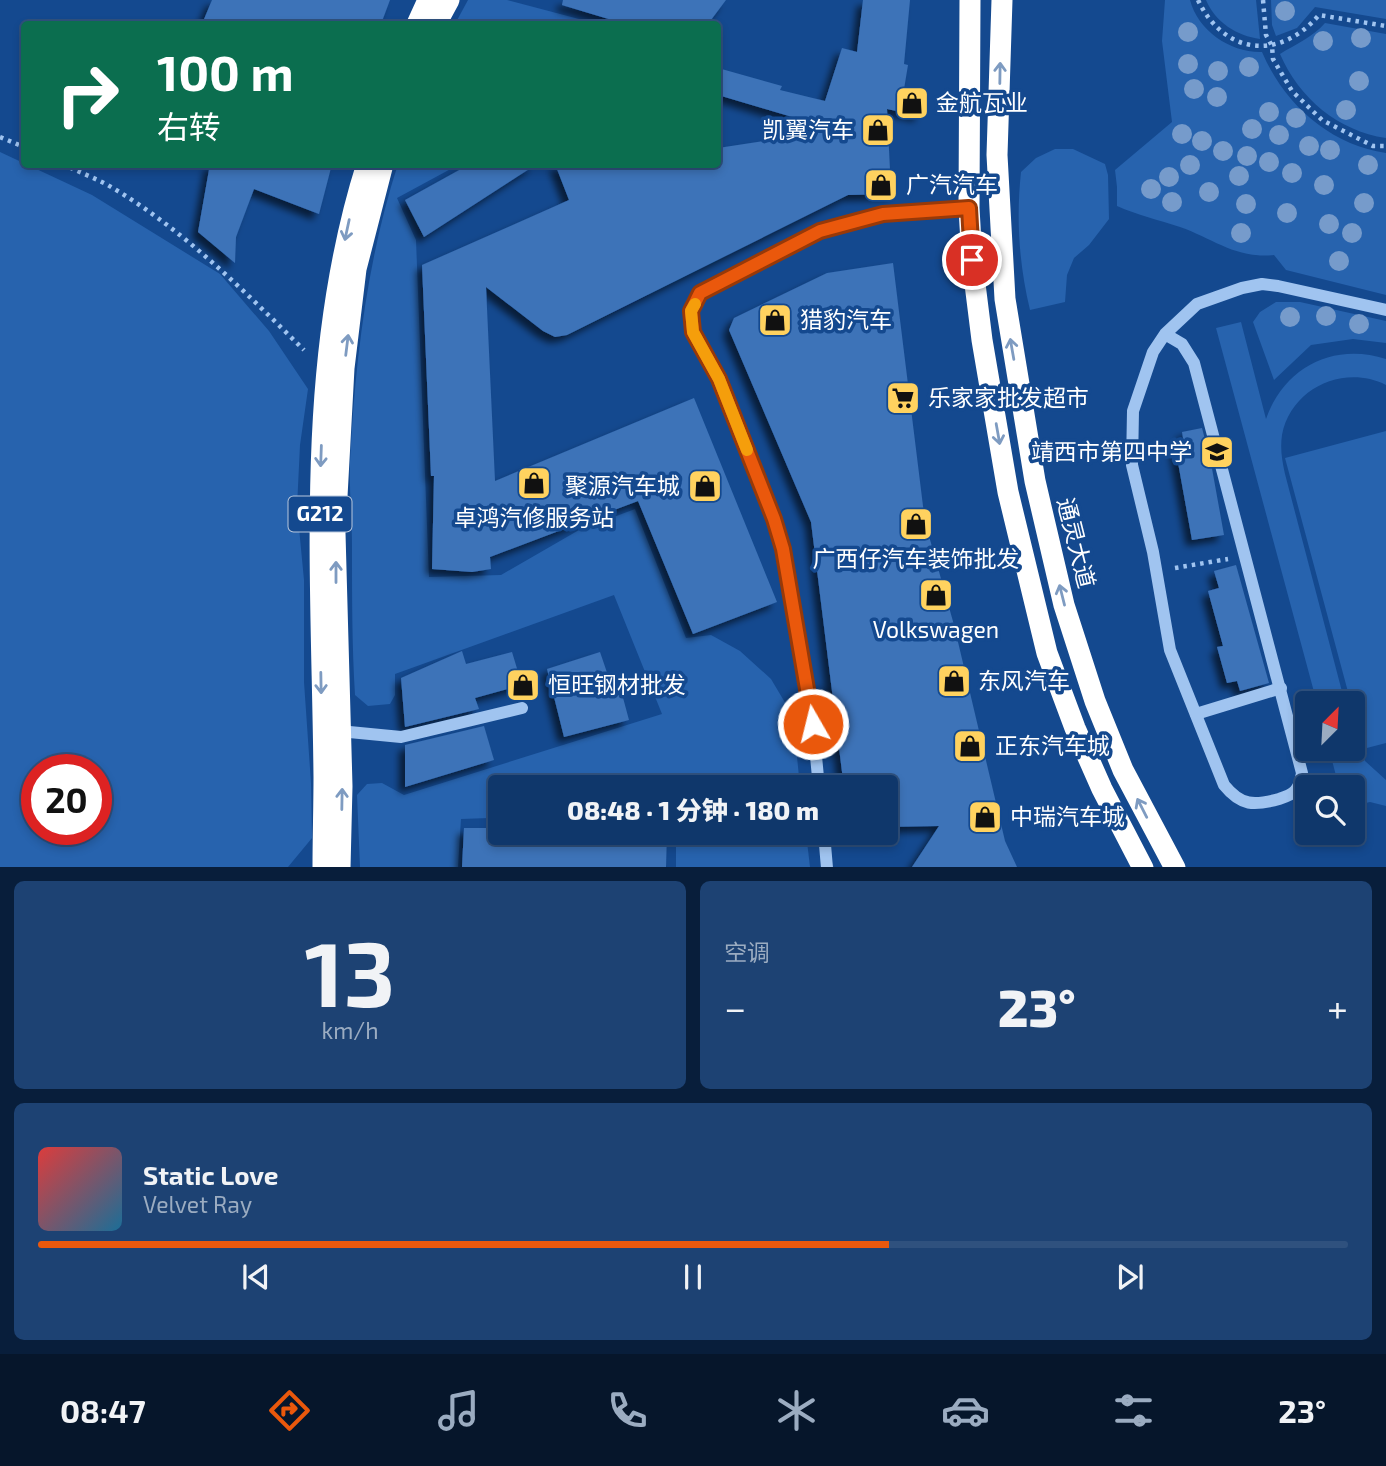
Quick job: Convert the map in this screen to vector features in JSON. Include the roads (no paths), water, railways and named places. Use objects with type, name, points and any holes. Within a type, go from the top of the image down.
[{"type":"highway","points":[[418,21],[428,0]]},
{"type":"highway","points":[[438,21],[449,0]]},
{"type":"highway","points":[[970,0],[969,208],[972,260],[986,365],[1008,492],[1047,653],[1075,728],[1102,789],[1143,867]]},
{"type":"highway","name":"通灵大道","points":[[1002,0],[998,155],[1003,274],[1010,342],[1035,481],[1064,604],[1094,701],[1123,770],[1175,867]]},
{"type":"highway","name":"G212","points":[[323,867],[319,524],[326,365],[350,216],[366,168]]},
{"type":"highway","name":"G212","points":[[340,867],[342,786],[335,533],[344,368],[356,269],[382,168]]},
{"type":"lane","points":[[818,775],[811,702],[783,549],[774,519],[719,379],[693,332],[691,311],[700,293],[820,231],[883,214],[969,208]]},
{"type":"lane","points":[[1165,334],[1182,344],[1194,363],[1302,773],[1300,785],[1293,794],[1258,805],[1233,796],[1224,785],[1170,650],[1157,572],[1132,465],[1133,411],[1153,352],[1165,334],[1197,304],[1262,284],[1386,310]]},
{"type":"lane","points":[[1196,714],[1281,688]]},
{"type":"lane","points":[[339,731],[401,737],[522,708]]},
{"type":"lane","points":[[825,845],[827,867]]},
{"type":"place","name":"金航瓦业","points":[[912,103]]},
{"type":"place","name":"凯翼汽车","points":[[878,130]]},
{"type":"place","name":"广汽汽车","points":[[881,185]]},
{"type":"place","name":"猎豹汽车","points":[[775,320]]},
{"type":"place","name":"乐家家批发超市","points":[[903,398]]},
{"type":"place","name":"靖西市第四中学","points":[[1217,452]]},
{"type":"place","name":"卓鸿汽修服务站","points":[[534,483]]},
{"type":"place","name":"聚源汽车城","points":[[705,486]]},
{"type":"place","name":"广西仔汽车装饰批发","points":[[916,524]]},
{"type":"place","name":"Volkswagen","points":[[936,595]]},
{"type":"place","name":"东风汽车","points":[[954,681]]},
{"type":"place","name":"恒旺钢材批发","points":[[523,685]]},
{"type":"place","name":"正东汽车城","points":[[970,746]]},
{"type":"place","name":"中瑞汽车城","points":[[985,817]]}]
